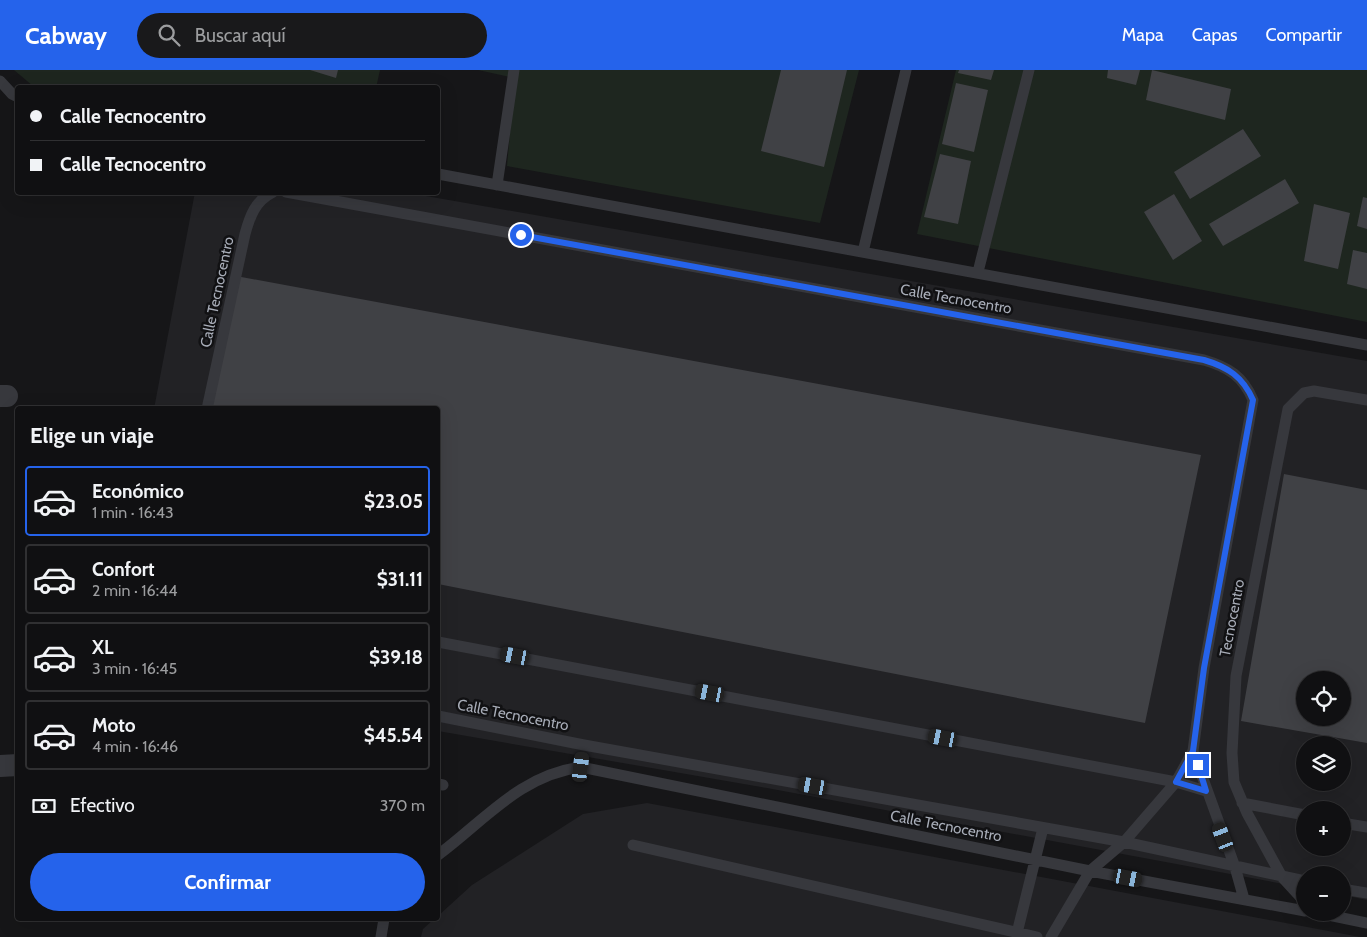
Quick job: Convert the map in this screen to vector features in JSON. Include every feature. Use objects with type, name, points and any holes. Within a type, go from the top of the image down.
[{"type":"street","points":[[0,766],[15,765]]},
{"type":"lane","points":[[497,185],[514,70]]},
{"type":"lane","points":[[863,252],[906,70]]},
{"type":"lane","points":[[978,272],[1029,70]]},
{"type":"lane","points":[[0,81],[15,96]]},
{"type":"lane","points":[[440,174],[1367,345]]},
{"type":"lane","name":"Calle Tecnocentro","points":[[208,406],[244,234],[251,214],[257,205],[270,195]]},
{"type":"lane","name":"Calle Tecnocentro","points":[[302,195],[1204,360],[1234,372],[1248,389],[1253,400],[1204,668],[1193,751],[1176,782],[1124,842]]},
{"type":"lane","name":"Tecnocentro","points":[[1296,892],[1282,877],[1242,803],[1234,782],[1232,753],[1236,676],[1288,409],[1304,393],[1314,391],[1367,400]]},
{"type":"lane","points":[[440,642],[1176,782],[1206,791]]},
{"type":"lane","name":"Calle Tecnocentro","points":[[440,716],[584,745],[1124,842],[1296,880]]},
{"type":"lane","name":"Calle Tecnocentro","points":[[581,767],[584,745]]},
{"type":"lane","name":"Calle Tecnocentro","points":[[1193,751],[1235,867]]},
{"type":"lane","name":"Calle Tecnocentro","points":[[440,853],[495,806],[538,779],[563,770],[581,767],[1090,871],[1296,909]]},
{"type":"lane","points":[[1242,803],[1296,813]]},
{"type":"lane","points":[[1351,824],[1367,827]]},
{"type":"lane","points":[[1016,935],[1043,828]]},
{"type":"lane","points":[[1050,937],[1090,871],[1124,842]]},
{"type":"lane","points":[[633,845],[1016,935],[1036,937]]},
{"type":"lane","points":[[1235,867],[1244,900]]},
{"type":"lane","points":[[1351,891],[1367,894]]},
{"type":"lane","points":[[1351,919],[1367,922]]},
{"type":"lane","points":[[381,937],[384,921]]},
{"type":"shaded area","points":[[14,70],[380,70],[377,85],[32,85]]},
{"type":"shaded area","points":[[478,70],[859,70],[820,223],[507,166],[515,78]]},
{"type":"shaded area","points":[[956,70],[1367,70],[1367,322],[917,234]]},
{"type":"shaded area","points":[[194,195],[420,195],[1367,361],[1367,900],[1351,897],[1351,866],[1296,866],[1296,886],[767,788],[440,731],[440,406],[155,406]]},
{"type":"shaded area","points":[[647,803],[1360,937],[421,937],[423,929],[432,921],[440,921],[440,914],[472,885],[583,814]]},
{"type":"building","points":[[310,70],[338,70],[336,78]]},
{"type":"building","points":[[781,70],[847,70],[824,167],[761,151]]},
{"type":"building","points":[[959,70],[994,70],[991,80],[958,73]]},
{"type":"building","points":[[1108,70],[1140,70],[1136,85],[1107,78]]},
{"type":"building","points":[[1152,70],[1231,89],[1225,120],[1146,100]]},
{"type":"building","points":[[956,83],[988,90],[974,152],[942,144]]},
{"type":"building","points":[[1243,129],[1261,156],[1190,199],[1174,172]]},
{"type":"building","points":[[940,154],[971,161],[958,224],[924,217]]},
{"type":"building","points":[[1285,179],[1299,203],[1223,246],[1209,224]]},
{"type":"building","points":[[1174,194],[1202,241],[1173,260],[1144,212]]},
{"type":"building","points":[[1363,197],[1367,198],[1367,229],[1357,226]]},
{"type":"building","points":[[1314,204],[1350,213],[1338,269],[1304,261]]},
{"type":"building","points":[[1353,250],[1367,253],[1367,289],[1347,284]]},
{"type":"building","points":[[236,276],[1201,455],[1145,723],[440,584],[440,406],[212,406]]},
{"type":"building","points":[[1284,474],[1367,490],[1367,743],[1351,740],[1351,736],[1327,736],[1241,721]]},
{"type":"route","points":[[521,235],[1204,360],[1234,372],[1248,389],[1253,400],[1204,668],[1193,751],[1176,782],[1206,791],[1198,765]]}]
